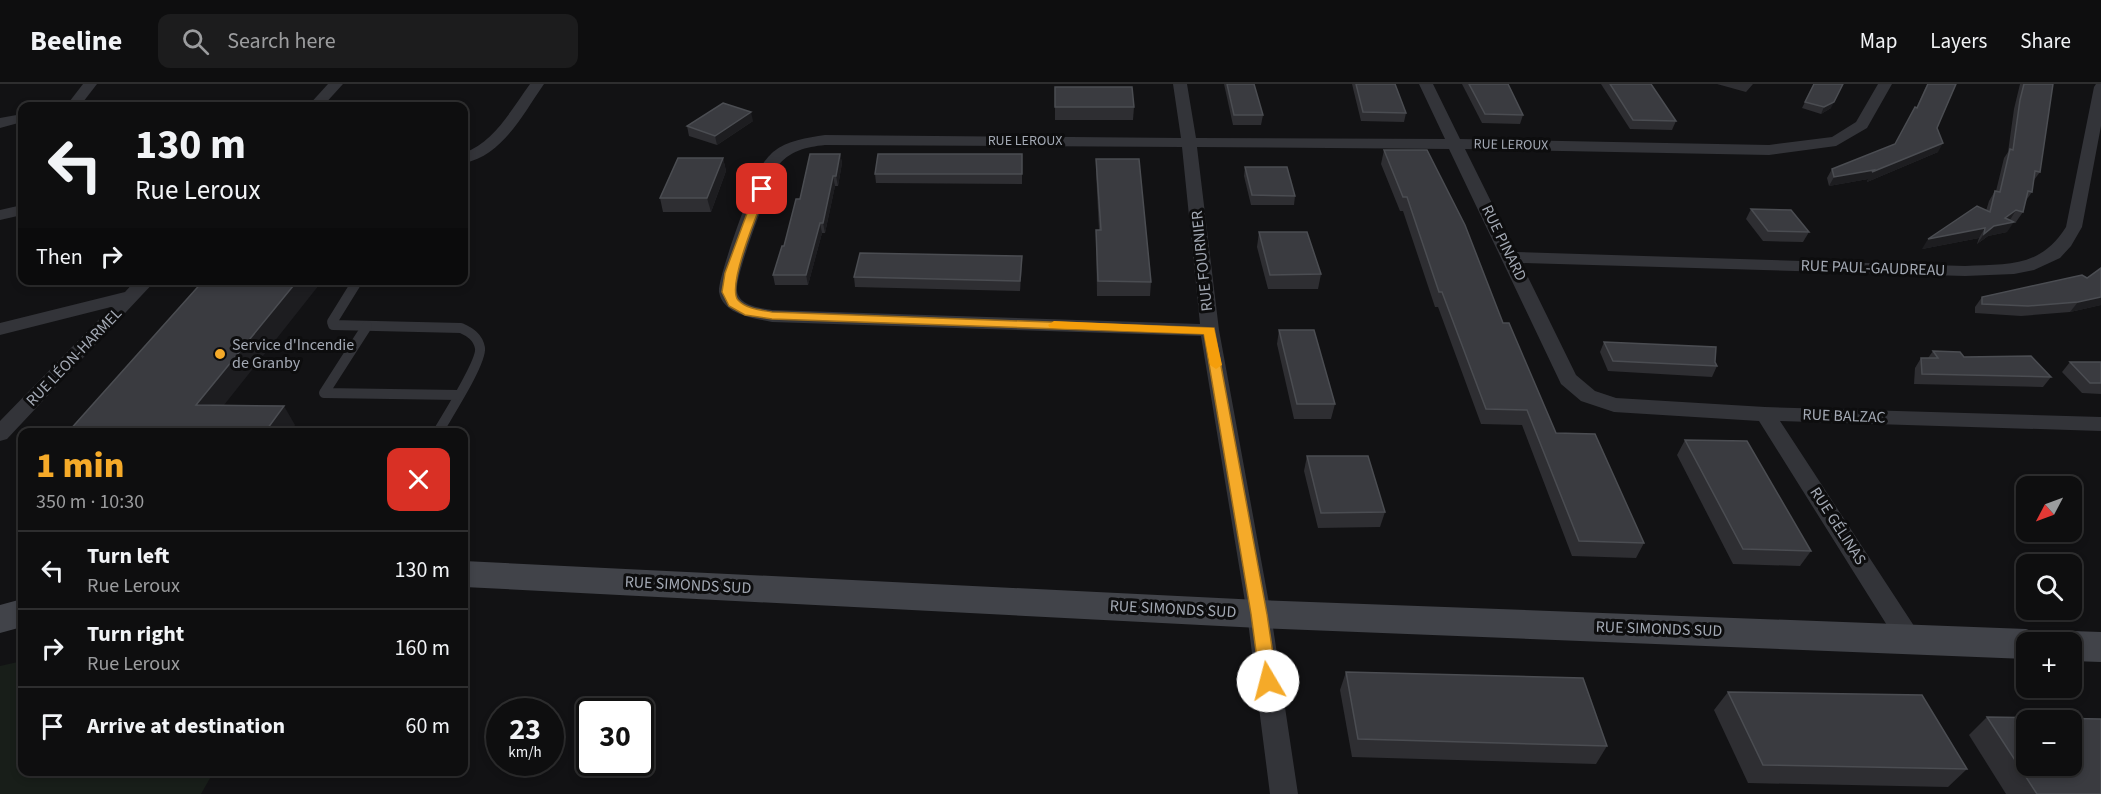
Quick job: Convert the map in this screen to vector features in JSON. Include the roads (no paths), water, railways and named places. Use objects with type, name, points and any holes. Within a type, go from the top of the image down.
[{"type":"street","points":[[76,102],[90,84]]},
{"type":"street","points":[[319,102],[336,84]]},
{"type":"street","points":[[468,157],[478,154],[492,145],[537,84]]},
{"type":"street","name":"RUE FOURNIER","points":[[1180,84],[1189,142],[1210,330],[1259,614],[1284,794]]},
{"type":"street","name":"RUE PINARD","points":[[1426,84],[1568,379],[1588,396]]},
{"type":"street","name":"RUE LEROUX","points":[[1210,330],[772,316],[750,312],[734,303],[728,292],[731,273],[775,156],[790,147],[825,140],[1780,148],[1836,141],[1862,124],[1886,84]]},
{"type":"street","name":"RUE PAUL-GAUDREAU","points":[[1511,257],[1965,271],[2011,269],[2046,262],[2067,243],[2074,227],[2101,87]]},
{"type":"street","points":[[0,123],[18,119]]},
{"type":"street","points":[[0,215],[18,211]]},
{"type":"street","name":"RUE LÉON-HARMEL","points":[[0,434],[142,285]]},
{"type":"street","points":[[0,329],[132,296]]},
{"type":"street","name":"RUE BALZAC","points":[[1588,396],[1614,405],[1765,414],[2101,424]]},
{"type":"street","name":"RUE GÉLINAS","points":[[1765,414],[1909,639]]},
{"type":"street","name":"RUE SIMONDS SUD","points":[[468,574],[1259,614],[2016,644]]},
{"type":"street","points":[[0,619],[18,614]]},
{"type":"street","points":[[2082,646],[2101,647]]},
{"type":"lane","points":[[355,285],[332,322],[333,325],[461,328],[476,336],[482,346],[480,357],[440,428]]},
{"type":"lane","points":[[367,326],[324,393],[459,395]]},
{"type":"place","name":"Service d'Incendie de Granby","points":[[220,354]]}]
